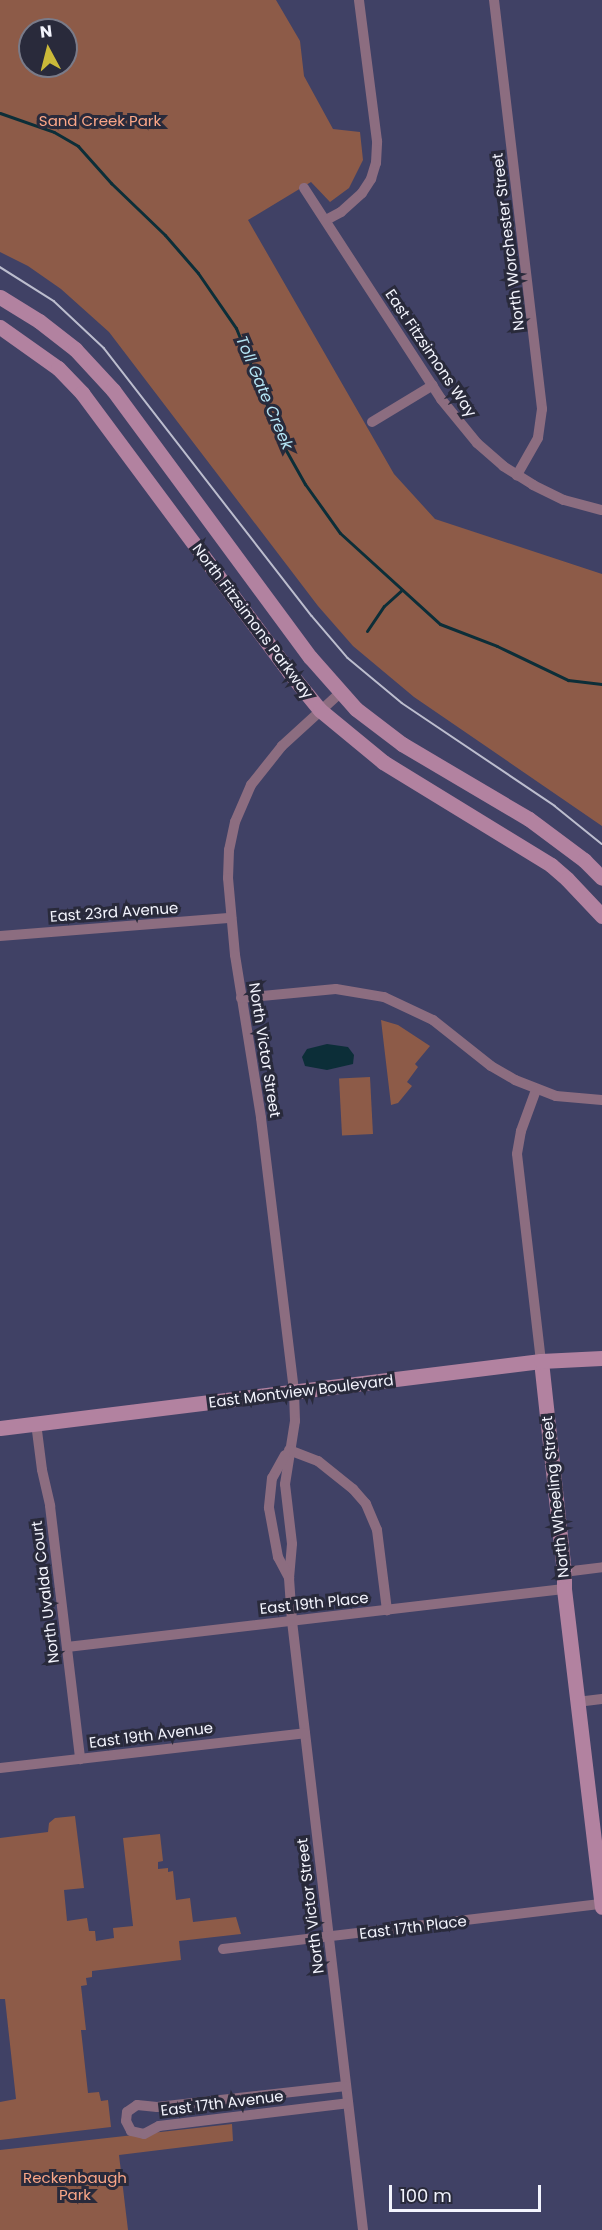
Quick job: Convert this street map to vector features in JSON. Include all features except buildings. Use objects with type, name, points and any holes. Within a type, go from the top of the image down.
[{"type":"main road","name":"North Fitzsimons Parkway","points":[[0,297],[54,331],[107,382],[310,657],[340,693],[402,744],[548,832],[602,878]]},
{"type":"main road","name":"North Fitzsimons Parkway","points":[[0,327],[58,368],[82,393],[289,672],[320,710],[383,762],[551,865],[602,916]]},
{"type":"main road","name":"East Montview Boulevard","points":[[0,1428],[541,1361],[602,1358]]},
{"type":"main road","name":"North Wheeling Street","points":[[541,1361],[564,1589],[602,1905]]},
{"type":"street","points":[[326,220],[341,212],[362,193],[371,179],[376,163],[376,141],[359,0]]},
{"type":"street","name":"North Worchester Street","points":[[494,0],[542,409],[538,438],[517,475]]},
{"type":"street","name":"East Fitzsimons Way","points":[[304,188],[433,385],[477,443],[517,475],[564,500],[602,510]]},
{"type":"street","points":[[372,422],[433,385]]},
{"type":"street","name":"North Victor Street","points":[[340,693],[274,756],[242,802],[229,850],[231,918],[241,998],[258,1097],[294,1392],[295,1421],[285,1484],[292,1544],[289,1578],[292,1621],[363,2230]]},
{"type":"street","name":"East 23rd Avenue","points":[[0,936],[231,918]]},
{"type":"street","points":[[241,998],[336,989],[384,997],[425,1016],[496,1069],[536,1090],[574,1099],[602,1100]]},
{"type":"street","name":"North Wheeling Street","points":[[536,1090],[521,1131],[517,1154],[541,1361]]},
{"type":"street","name":"North Uvalda Court","points":[[36,1423],[42,1470],[50,1506],[80,1759]]},
{"type":"street","points":[[289,1450],[318,1461],[353,1489],[366,1504],[377,1530],[387,1610]]},
{"type":"street","name":"North Victor Street","points":[[289,1450],[272,1478],[268,1497],[275,1546],[289,1578]]},
{"type":"street","points":[[564,1572],[602,1567]]},
{"type":"street","name":"East 19th Place","points":[[67,1647],[564,1589]]},
{"type":"street","points":[[577,1702],[602,1699]]},
{"type":"street","name":"East 19th Avenue","points":[[0,1768],[305,1733]]},
{"type":"street","name":"East 17th Place","points":[[223,1949],[602,1905]]},
{"type":"street","name":"East 17th Avenue","points":[[346,2086],[157,2107],[137,2105],[127,2112],[126,2121],[131,2131],[144,2134],[159,2126],[348,2103]]},
{"type":"green space","name":"Sand Creek Park","points":[[0,0],[276,0],[300,41],[304,76],[333,129],[360,132],[363,160],[349,188],[330,202],[311,182],[248,220],[394,474],[435,519],[602,574],[602,826],[414,697],[353,646],[318,606],[109,332],[61,289],[28,266],[0,252]]},
{"type":"green space","points":[[381,1020],[398,1025],[430,1046],[415,1064],[418,1067],[407,1082],[412,1086],[398,1103],[391,1105]]},
{"type":"green space","points":[[370,1077],[373,1134],[342,1136],[339,1079]]},
{"type":"green space","points":[[75,1816],[84,1888],[64,1890],[67,1921],[87,1918],[89,1931],[95,1931],[96,1941],[114,1938],[113,1928],[133,1926],[123,1838],[160,1834],[163,1861],[158,1862],[158,1869],[168,1868],[168,1872],[173,1871],[176,1900],[190,1898],[193,1922],[236,1917],[241,1934],[179,1941],[181,1960],[92,1971],[92,1977],[86,1978],[87,1985],[81,1986],[86,2030],[81,2030],[88,2093],[99,2092],[101,2101],[108,2100],[111,2127],[0,2140],[0,2102],[16,2099],[5,1999],[0,1999],[0,1838],[48,1832],[49,1823],[55,1818]]},
{"type":"green space","name":"Reckenbaugh Park","points":[[232,2124],[233,2141],[119,2155],[128,2230],[0,2230],[0,2150]]},
{"type":"water","points":[[327,1044],[348,1047],[354,1055],[353,1064],[327,1070],[305,1066],[302,1057],[307,1049]]},
{"type":"waterway","name":"Toll Gate Creek","points":[[0,113],[54,132],[78,146],[111,183],[165,235],[198,273],[236,328],[283,445],[305,484],[340,533],[440,624],[497,646],[568,680],[602,684]]},
{"type":"waterway","points":[[367,631],[384,606],[402,590]]},
{"type":"tram line","points":[[0,267],[54,301],[104,348],[312,616],[348,658],[402,703],[555,806],[602,844]]}]
